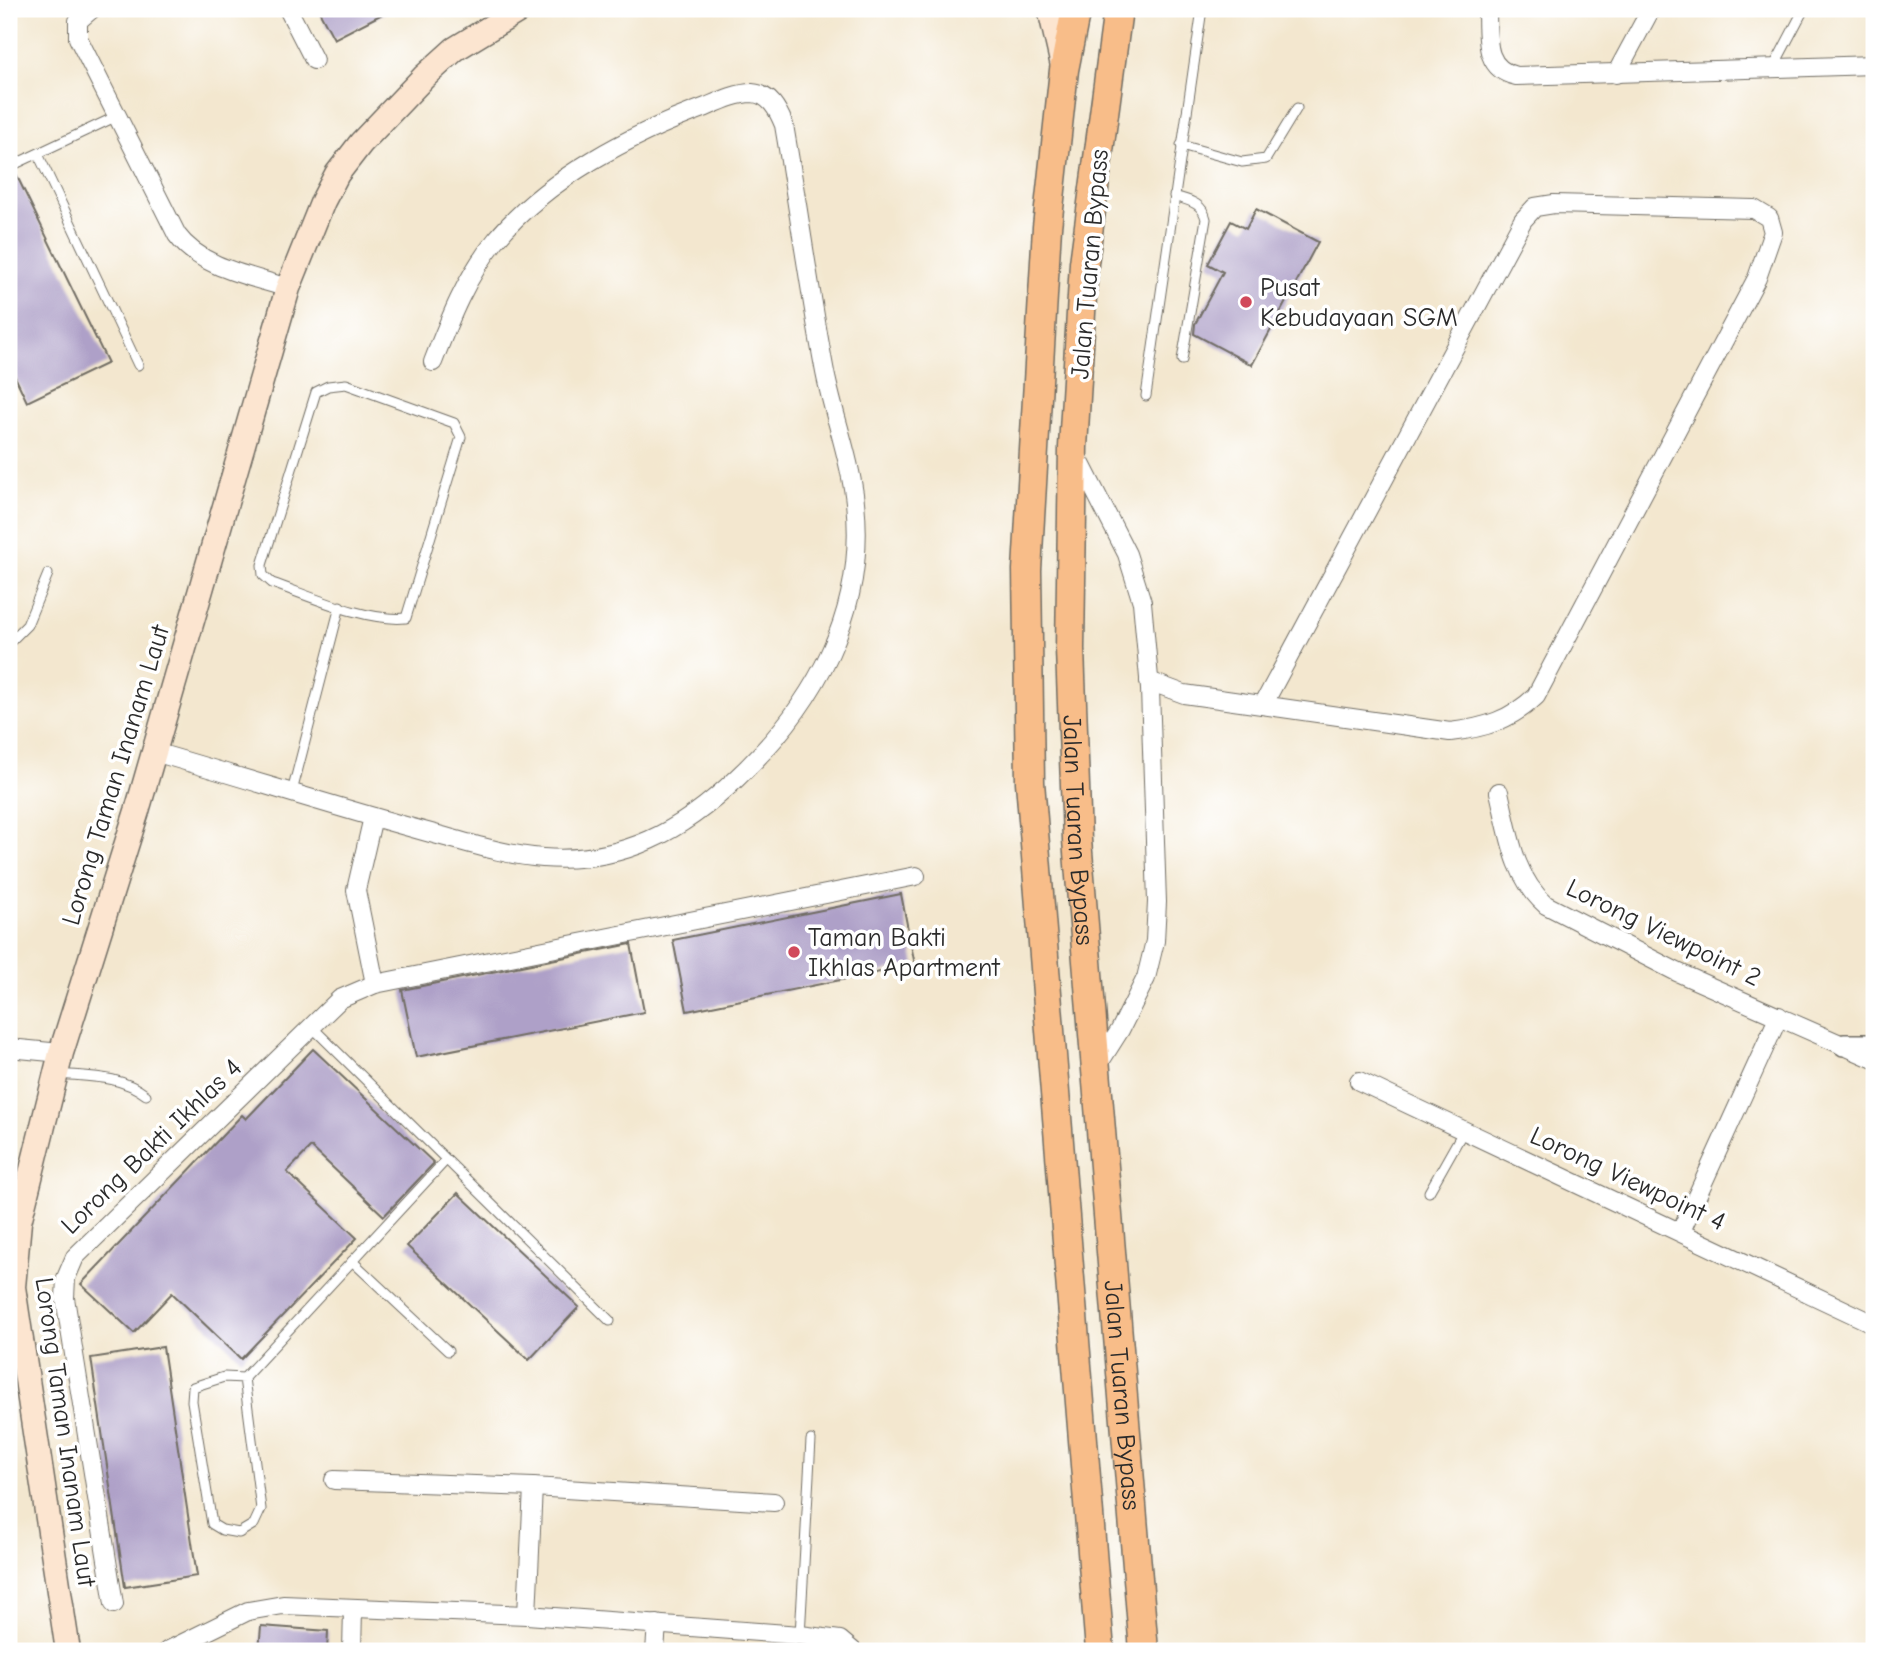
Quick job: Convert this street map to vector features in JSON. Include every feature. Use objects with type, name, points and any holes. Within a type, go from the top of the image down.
[{"type":"highway","name":"Jalan Tuaran Bypass","points":[[1076,9],[1064,70],[1047,227],[1027,557],[1030,782],[1100,1651]]},
{"type":"highway","name":"Jalan Tuaran Bypass","points":[[1118,9],[1084,263],[1073,447],[1072,704],[1077,840],[1144,1651]]},
{"type":"main road","name":"Lorong Taman Inanam Laut","points":[[68,1651],[13,1287],[19,1222],[59,1064],[154,752],[289,288],[323,201],[337,174],[362,143],[455,49],[521,9]]},
{"type":"main road","points":[[1050,9],[1064,70]]},
{"type":"street","points":[[92,9],[78,21],[78,38],[115,117],[177,235],[188,250],[207,261],[289,288]]},
{"type":"street","points":[[288,9],[314,60]]},
{"type":"street","points":[[1487,9],[1488,48],[1492,60],[1504,73],[1565,76],[1874,65]]},
{"type":"street","points":[[1616,74],[1651,9]]},
{"type":"street","points":[[154,752],[373,817],[505,852],[544,858],[587,857],[623,850],[683,825],[716,799],[764,752],[797,712],[822,673],[841,634],[853,584],[858,541],[855,500],[824,367],[783,125],[774,104],[764,96],[752,93],[735,96],[642,134],[605,151],[533,205],[498,238],[462,289],[433,362]]},
{"type":"street","points":[[1149,681],[1184,694],[1264,703],[1450,732],[1476,729],[1518,713],[1536,696],[1757,278],[1773,232],[1769,218],[1754,209],[1554,204],[1535,207],[1523,220],[1264,703]]},
{"type":"street","points":[[1073,447],[1138,582],[1150,708],[1157,902],[1155,941],[1146,978],[1120,1030],[1096,1069]]},
{"type":"street","points":[[1150,708],[1184,694]]},
{"type":"street","name":"Lorong Viewpoint 2","points":[[1499,792],[1518,869],[1530,890],[1546,905],[1677,971],[1874,1059]]},
{"type":"street","points":[[373,817],[356,890],[374,984]]},
{"type":"street","name":"Lorong Bakti Ikhlas 4","points":[[114,1604],[65,1298],[66,1278],[75,1257],[340,999],[374,984],[916,876]]},
{"type":"street","points":[[1681,1231],[1779,1016]]},
{"type":"street","points":[[1844,1045],[1874,1045]]},
{"type":"street","points":[[9,1048],[59,1064]]},
{"type":"street","name":"Lorong Viewpoint 4","points":[[1359,1081],[1874,1324]]},
{"type":"street","points":[[334,1480],[533,1487],[774,1502]]},
{"type":"street","points":[[527,1615],[533,1487]]},
{"type":"street","points":[[167,1651],[229,1619],[266,1606],[527,1615],[657,1624],[840,1640],[853,1651]]},
{"type":"street","points":[[352,1651],[353,1609]]},
{"type":"street","points":[[655,1651],[657,1624]]},
{"type":"lane","points":[[1146,396],[1202,9]]},
{"type":"lane","points":[[1773,68],[1804,9]]},
{"type":"lane","points":[[1181,145],[1242,162],[1266,159],[1297,108]]},
{"type":"lane","points":[[9,167],[115,117]]},
{"type":"lane","points":[[38,154],[138,365]]},
{"type":"lane","points":[[1174,196],[1198,204],[1204,210],[1206,219],[1182,359]]},
{"type":"lane","points":[[346,384],[454,423],[461,437],[406,618],[392,619],[340,606],[272,583],[263,575],[262,565],[316,392],[328,386],[346,384]]},
{"type":"lane","points":[[9,643],[27,625],[48,574]]},
{"type":"lane","points":[[292,792],[340,606]]},
{"type":"lane","points":[[311,1026],[610,1321]]},
{"type":"lane","points":[[59,1064],[132,1084],[146,1095]]},
{"type":"lane","points":[[1429,1192],[1464,1129]]},
{"type":"lane","points":[[244,1378],[446,1160]]},
{"type":"lane","points":[[352,1261],[448,1351]]},
{"type":"lane","points":[[224,1377],[244,1378],[261,1509],[254,1524],[239,1533],[222,1530],[212,1524],[191,1401],[193,1387],[201,1382],[224,1377]]},
{"type":"lane","points":[[800,1635],[811,1440]]},
{"type":"building","points":[[318,9],[392,9],[334,39]]},
{"type":"building","points":[[15,172],[108,363],[27,402],[9,364],[9,174]]},
{"type":"building","name":"Pusat Kebudayaan SGM","points":[[1256,209],[1318,242],[1252,365],[1194,334],[1195,324],[1223,272],[1208,264],[1231,221],[1246,229]]},
{"type":"building","name":"Taman Bakti Ikhlas Apartment","points":[[901,894],[915,965],[687,1011],[673,940]]},
{"type":"building","points":[[631,944],[644,1012],[416,1057],[402,990]]},
{"type":"building","points":[[313,1049],[434,1163],[384,1216],[311,1147],[287,1172],[357,1238],[241,1359],[172,1293],[134,1333],[81,1284],[242,1115],[246,1119]]},
{"type":"building","points":[[458,1193],[579,1307],[529,1360],[407,1246]]},
{"type":"building","points":[[163,1347],[197,1576],[125,1587],[91,1358]]},
{"type":"building","points":[[261,1626],[328,1631],[327,1651],[259,1651]]},
{"type":"place","name":"Pusat Kebudayaan SGM","points":[[1246,302]]},
{"type":"place","name":"Taman Bakti Ikhlas Apartment","points":[[794,952]]}]
